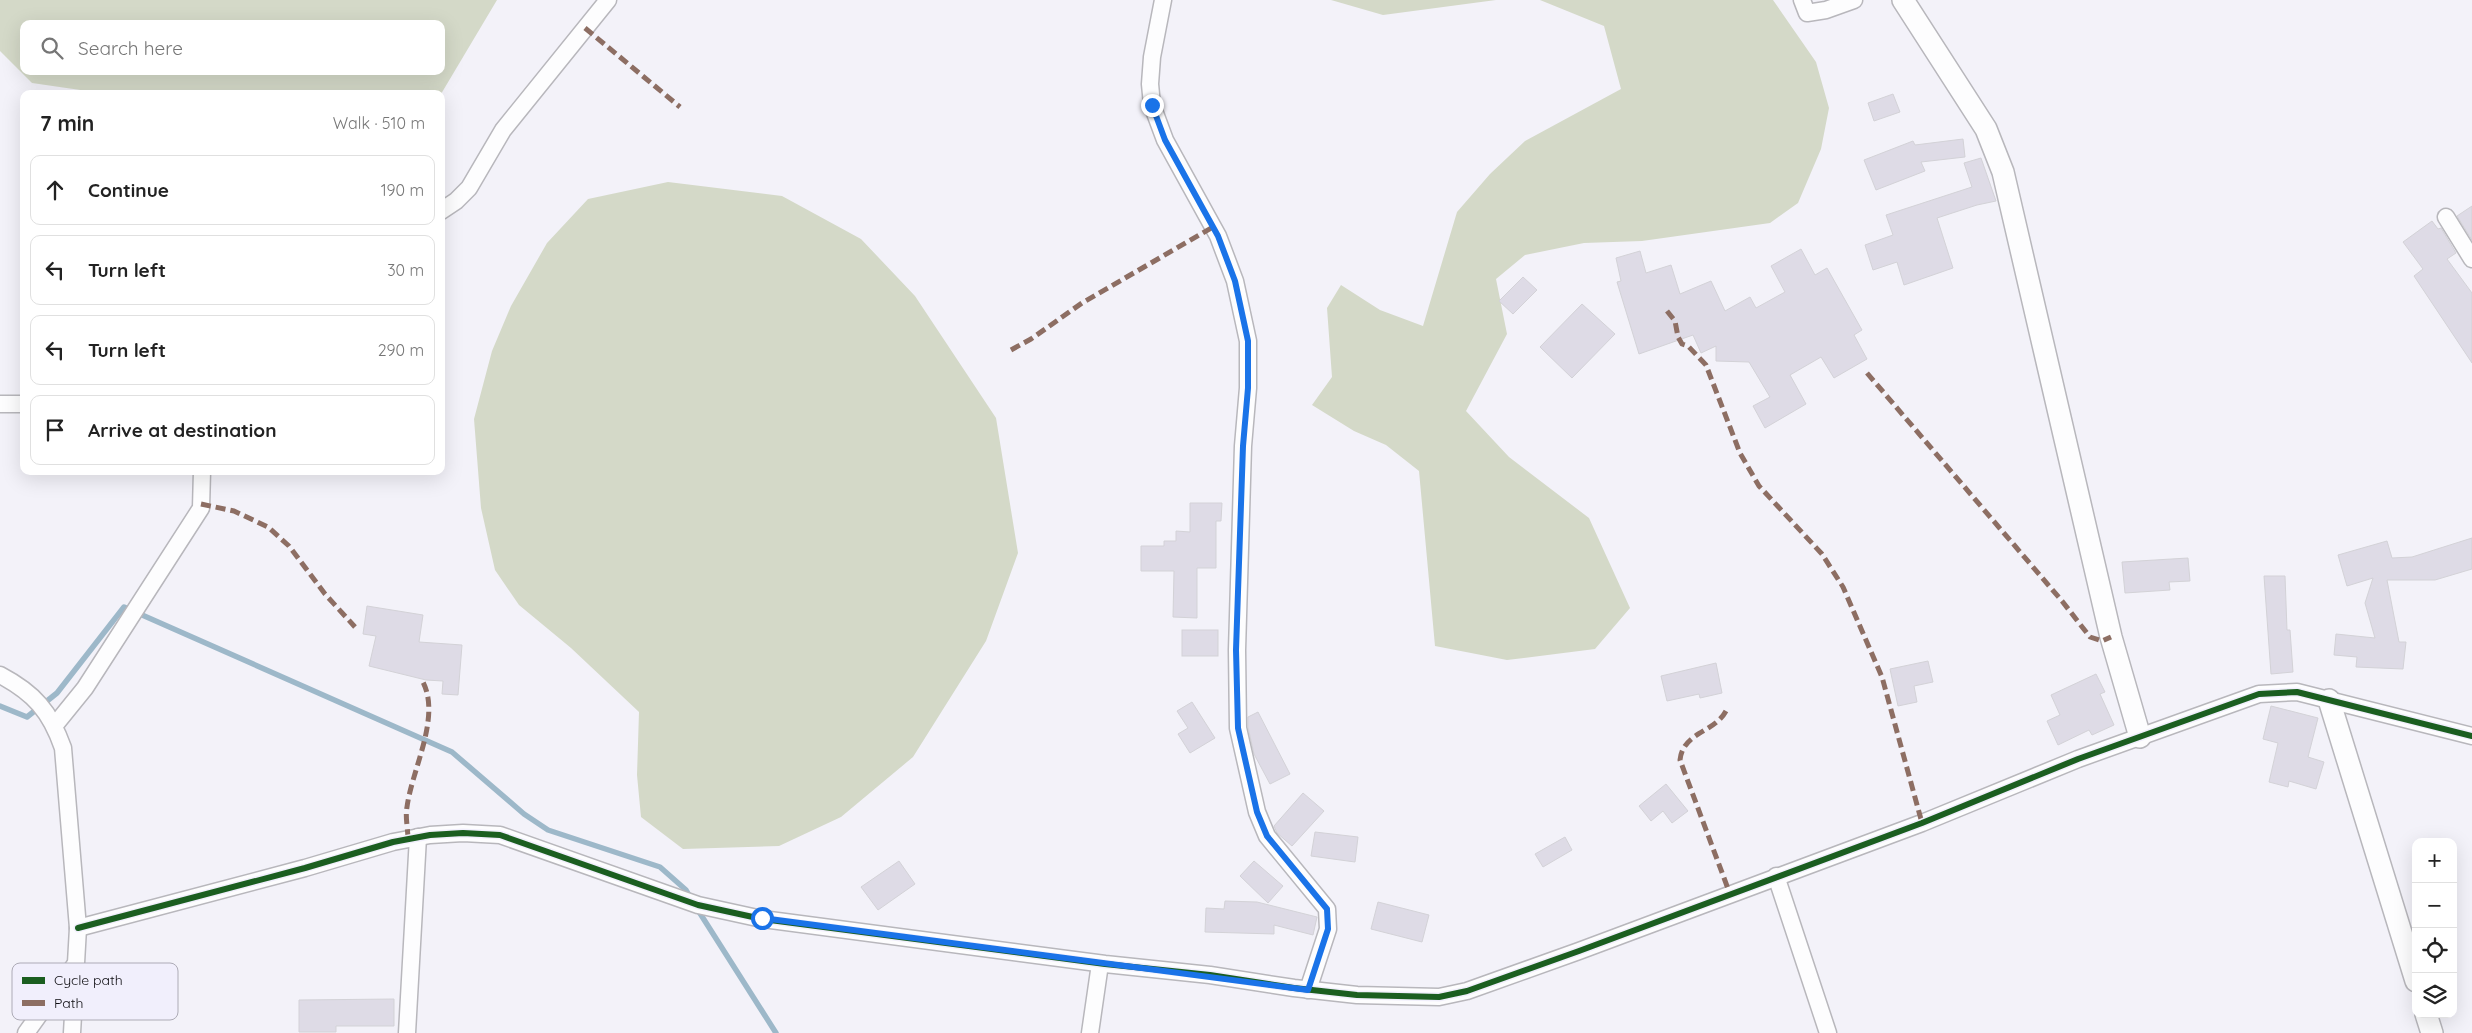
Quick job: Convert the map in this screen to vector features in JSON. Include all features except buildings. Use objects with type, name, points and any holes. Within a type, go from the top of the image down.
[{"type":"street","points":[[445,208],[456,201],[469,188],[503,130],[608,0]]},
{"type":"street","points":[[1163,0],[1152,57],[1150,84],[1152,105],[1165,140],[1218,236],[1235,281],[1248,341],[1248,388],[1243,446],[1236,650],[1238,728],[1257,812],[1267,836],[1327,909],[1328,929],[1308,990]]},
{"type":"street","points":[[1802,0],[1808,13],[1826,10],[1854,0]]},
{"type":"street","points":[[1903,0],[1986,129],[2003,172],[2111,637],[2140,737]]},
{"type":"street","points":[[2446,217],[2472,259]]},
{"type":"street","points":[[0,404],[20,404]]},
{"type":"street","points":[[55,725],[85,688],[201,508],[202,475]]},
{"type":"street","points":[[0,674],[28,691],[55,725],[63,748],[78,928],[74,963]]},
{"type":"street","points":[[78,928],[305,868],[393,842],[418,837],[463,833],[500,835],[698,905],[762,918],[1100,964],[1210,975],[1308,990],[1406,997],[1439,997],[1467,991],[1579,951],[1922,823],[2078,759],[2259,694],[2297,692],[2472,736]]},
{"type":"street","points":[[2329,700],[2414,973]]},
{"type":"street","points":[[407,1033],[418,837]]},
{"type":"street","points":[[1776,876],[1828,1033]]},
{"type":"street","points":[[1090,1033],[1100,964]]},
{"type":"street","points":[[2427,1018],[2432,1033]]},
{"type":"street","points":[[26,1033],[35,1020]]},
{"type":"street","points":[[72,1020],[72,1033]]},
{"type":"green space","points":[[0,0],[497,0],[443,90],[80,90],[32,83],[24,75],[445,75],[445,20],[20,20],[20,71],[0,51]]},
{"type":"green space","points":[[1331,0],[1496,0],[1383,15]]},
{"type":"green space","points":[[1540,0],[1773,0],[1816,62],[1829,108],[1821,149],[1798,203],[1770,223],[1642,241],[1584,243],[1525,255],[1496,279],[1507,334],[1466,411],[1509,457],[1589,518],[1630,608],[1595,649],[1507,660],[1435,646],[1419,471],[1386,445],[1354,431],[1312,405],[1332,377],[1327,308],[1341,285],[1380,310],[1423,326],[1457,212],[1490,174],[1525,141],[1621,89],[1604,26]]},
{"type":"green space","points":[[668,182],[782,196],[861,239],[915,296],[996,418],[1018,553],[986,641],[913,757],[841,817],[779,846],[683,849],[641,817],[637,775],[639,712],[571,648],[519,605],[495,570],[481,508],[474,419],[492,351],[511,306],[547,243],[588,199]]},
{"type":"waterway","points":[[0,706],[27,717],[57,693],[124,607],[452,752],[524,814],[548,830],[660,867],[686,890],[690,897]]},
{"type":"waterway","points":[[696,907],[776,1033]]},
{"type":"marked path","points":[[585,28],[680,107]]},
{"type":"marked path","points":[[1011,350],[1031,339],[1082,303],[1213,227]]},
{"type":"marked path","points":[[1667,311],[1675,321],[1678,337],[1682,344],[1688,346],[1706,365],[1740,453],[1759,486],[1822,554],[1843,587],[1882,677],[1922,823]]},
{"type":"marked path","points":[[1867,373],[2062,601],[2090,637],[2102,641],[2111,637]]},
{"type":"marked path","points":[[201,504],[234,511],[268,527],[289,546],[325,594],[355,627]]},
{"type":"marked path","points":[[408,839],[407,807],[424,744],[429,711],[428,696],[423,682]]},
{"type":"marked path","points":[[1726,711],[1714,724],[1687,744],[1682,751],[1680,760],[1730,894]]},
{"type":"cycle path","points":[[78,928],[305,868],[393,842],[430,835],[463,833],[500,835],[698,905],[762,919],[1105,964],[1210,975],[1294,988],[1357,995],[1439,997],[1467,991],[1579,951],[1922,823],[2078,759],[2259,694],[2297,692],[2472,736]]},
{"type":"route","points":[[762,918],[1105,964],[1210,975],[1308,990],[1328,929],[1327,909],[1322,900],[1267,836],[1257,812],[1238,728],[1236,650],[1243,446],[1248,388],[1248,341],[1235,281],[1218,236],[1165,140],[1152,105]]}]
